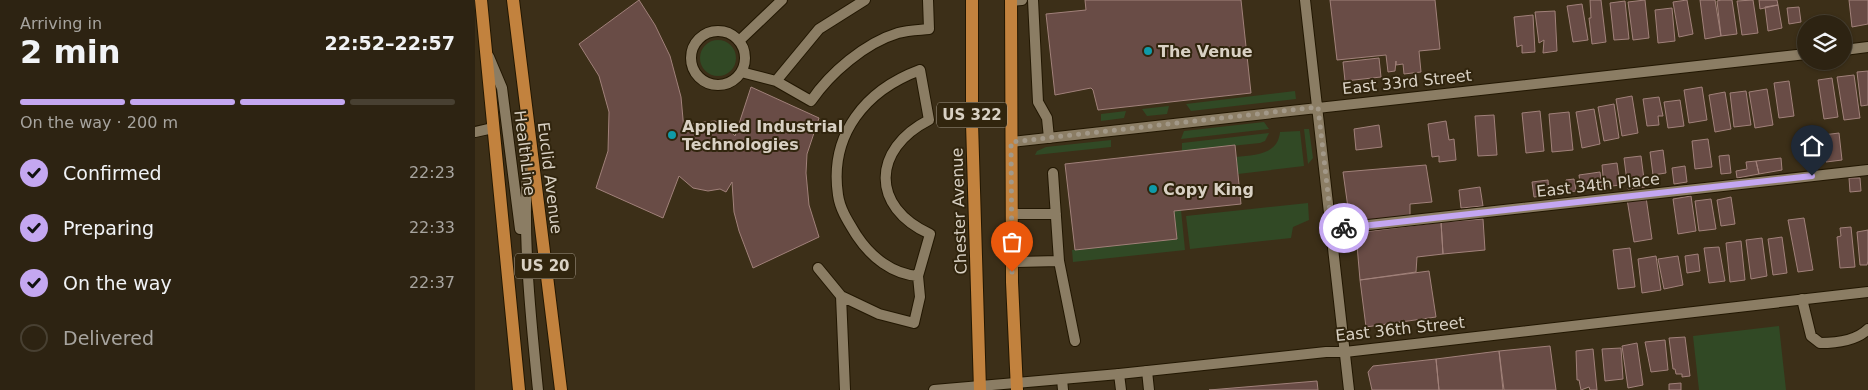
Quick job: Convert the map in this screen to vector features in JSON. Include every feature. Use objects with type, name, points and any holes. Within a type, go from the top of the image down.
[{"type":"main road","name":"US 20","points":[[481,0],[519,390]]},
{"type":"main road","name":"Euclid Avenue","points":[[513,0],[561,390]]},
{"type":"main road","name":"Chester Avenue","points":[[972,0],[972,123],[980,388]]},
{"type":"main road","name":"US 322","points":[[1014,0],[1011,142],[1012,262],[1017,387]]},
{"type":"street","points":[[739,41],[782,0]]},
{"type":"street","points":[[776,81],[819,28],[865,0]]},
{"type":"street","points":[[741,72],[776,81],[811,102],[839,68],[870,47],[898,33],[929,29],[928,0]]},
{"type":"street","points":[[1033,0],[1037,102],[1047,118],[1049,138]]},
{"type":"street","points":[[1305,0],[1349,390]]},
{"type":"street","points":[[710,31],[723,31],[735,36],[739,41],[743,46],[745,59],[741,72],[732,81],[720,85],[707,83],[696,74],[691,63],[692,49],[699,38],[710,31]]},
{"type":"street","points":[[1852,49],[1868,47]]},
{"type":"street","name":"HealthLine","points":[[486,49],[502,88],[512,177],[526,264],[538,390]]},
{"type":"street","name":"East 33rd Street","points":[[1011,142],[1797,55]]},
{"type":"street","points":[[818,268],[841,296],[879,314],[914,323],[919,297],[918,276],[930,234],[914,227],[896,210],[886,180],[887,165],[891,151],[904,136],[929,120],[920,70],[893,82],[859,109],[839,152],[837,174],[838,196],[844,214],[869,253],[893,269],[918,276]]},
{"type":"street","points":[[475,132],[493,128]]},
{"type":"street","name":"HealthLine","points":[[526,264],[525,192],[529,141]]},
{"type":"street","name":"East 34th Place","points":[[1332,229],[1868,170]]},
{"type":"street","points":[[1053,173],[1059,261],[1075,341]]},
{"type":"street","points":[[1012,214],[1056,214]]},
{"type":"street","points":[[1012,262],[1059,261]]},
{"type":"street","name":"East 36th Street","points":[[934,390],[1062,385],[1119,374],[1326,352],[1345,352],[1365,348],[1868,292]]},
{"type":"street","points":[[841,296],[845,390]]},
{"type":"street","points":[[1802,299],[1811,336],[1820,343],[1846,340],[1863,334],[1868,329]]},
{"type":"street","points":[[1147,371],[1149,390]]},
{"type":"street","points":[[1119,374],[1121,390]]},
{"type":"green space","points":[[718,40],[731,45],[736,58],[731,71],[718,76],[705,71],[700,58],[705,45]]},
{"type":"green space","points":[[1295,91],[1296,99],[1191,111],[1186,104]]},
{"type":"green space","points":[[1169,106],[1167,114],[1147,116],[1142,109]]},
{"type":"green space","points":[[1126,111],[1124,118],[1101,121],[1101,114]]},
{"type":"green space","points":[[1264,122],[1269,129],[1181,139],[1184,131]]},
{"type":"green space","points":[[1304,129],[1309,129],[1313,158],[1308,164]]},
{"type":"green space","points":[[1300,131],[1304,166],[1238,174],[1236,157],[1257,154],[1270,149],[1278,140],[1280,132]]},
{"type":"green space","points":[[1269,133],[1265,141],[1260,143],[1182,151],[1182,143]]},
{"type":"green space","points":[[1111,140],[1111,147],[1035,155],[1037,151],[1046,147]]},
{"type":"green space","points":[[1308,203],[1309,220],[1293,227],[1291,238],[1190,249],[1186,216]]},
{"type":"green space","points":[[1181,210],[1185,250],[1073,262],[1072,250],[1177,239],[1174,211]]},
{"type":"green space","points":[[1779,326],[1786,390],[1699,390],[1693,336]]},
{"type":"building","name":"Applied Industrial Technologies","points":[[639,0],[655,25],[670,56],[681,97],[684,130],[694,123],[715,121],[728,128],[735,136],[751,87],[819,118],[807,154],[806,173],[809,205],[819,237],[753,268],[734,212],[732,182],[726,192],[720,189],[708,191],[693,188],[679,176],[663,218],[596,188],[608,151],[609,112],[599,76],[579,44]]},
{"type":"building","name":"The Venue","points":[[1085,0],[1241,0],[1251,93],[1098,110],[1091,88],[1055,95],[1046,14],[1086,10]]},
{"type":"building","points":[[1330,0],[1435,0],[1440,49],[1419,51],[1421,72],[1404,74],[1403,64],[1396,65],[1396,61],[1395,71],[1388,72],[1386,55],[1337,60]]},
{"type":"building","points":[[1590,0],[1601,0],[1606,42],[1592,44],[1589,18],[1591,18]]},
{"type":"building","points":[[1645,0],[1649,38],[1633,40],[1628,2]]},
{"type":"building","points":[[1687,0],[1693,34],[1679,37],[1673,2]]},
{"type":"building","points":[[1700,0],[1715,0],[1721,36],[1705,39]]},
{"type":"building","points":[[1732,0],[1737,34],[1721,36],[1717,1]]},
{"type":"building","points":[[1753,0],[1758,33],[1742,35],[1737,1]]},
{"type":"building","points":[[1759,0],[1777,0],[1778,5],[1760,9]]},
{"type":"building","points":[[1849,0],[1868,0],[1868,24],[1852,27]]},
{"type":"building","points":[[1625,1],[1629,39],[1614,40],[1610,3]]},
{"type":"building","points":[[1582,4],[1588,40],[1573,42],[1567,6]]},
{"type":"building","points":[[1778,5],[1782,28],[1768,31],[1765,7]]},
{"type":"building","points":[[1799,7],[1800,15],[1797,15],[1797,23],[1789,24],[1787,8]]},
{"type":"building","points":[[1672,8],[1675,41],[1658,43],[1655,10]]},
{"type":"building","points":[[1555,11],[1557,51],[1543,53],[1544,40],[1539,43],[1535,12]]},
{"type":"building","points":[[1533,15],[1535,52],[1522,53],[1522,45],[1517,47],[1514,17]]},
{"type":"building","points":[[1379,58],[1381,77],[1345,81],[1343,62]]},
{"type":"building","points":[[1868,71],[1868,105],[1861,106],[1857,72]]},
{"type":"building","points":[[1854,75],[1860,118],[1844,120],[1837,77]]},
{"type":"building","points":[[1832,78],[1838,117],[1824,119],[1818,80]]},
{"type":"building","points":[[1789,81],[1794,116],[1779,118],[1774,83]]},
{"type":"building","points":[[1702,87],[1707,120],[1689,123],[1684,90]]},
{"type":"building","points":[[1767,89],[1773,125],[1755,128],[1749,92]]},
{"type":"building","points":[[1746,91],[1751,125],[1734,127],[1730,93]]},
{"type":"building","points":[[1725,92],[1731,129],[1715,132],[1709,95]]},
{"type":"building","points":[[1632,96],[1638,133],[1622,136],[1616,99]]},
{"type":"building","points":[[1659,97],[1663,116],[1658,116],[1659,125],[1647,126],[1643,99]]},
{"type":"building","points":[[1680,100],[1684,126],[1668,128],[1664,102]]},
{"type":"building","points":[[1614,104],[1619,138],[1604,141],[1598,107]]},
{"type":"building","points":[[1594,109],[1600,144],[1582,148],[1576,112]]},
{"type":"building","points":[[1540,111],[1544,151],[1526,153],[1522,113]]},
{"type":"building","points":[[1569,112],[1573,150],[1552,152],[1549,114]]},
{"type":"building","points":[[1494,115],[1497,155],[1478,156],[1475,116]]},
{"type":"building","points":[[1446,121],[1449,140],[1454,139],[1456,160],[1439,162],[1439,156],[1432,157],[1428,124]]},
{"type":"building","points":[[1379,125],[1382,147],[1356,150],[1354,129]]},
{"type":"building","points":[[1839,133],[1842,160],[1826,162],[1823,135]]},
{"type":"building","points":[[1708,139],[1712,167],[1695,169],[1692,141]]},
{"type":"building","name":"Copy King","points":[[1235,145],[1241,204],[1174,211],[1177,239],[1075,250],[1065,164]]},
{"type":"building","points":[[1663,150],[1666,173],[1653,175],[1650,152]]},
{"type":"building","points":[[1729,155],[1731,173],[1721,174],[1719,156]]},
{"type":"building","points":[[1641,156],[1645,187],[1628,189],[1624,158]]},
{"type":"building","points":[[1781,158],[1782,170],[1759,174],[1756,161]]},
{"type":"building","points":[[1756,161],[1759,174],[1737,178],[1736,171],[1747,169],[1746,162]]},
{"type":"building","points":[[1617,163],[1620,185],[1604,187],[1602,165]]},
{"type":"building","points":[[1426,165],[1432,202],[1410,204],[1410,216],[1350,222],[1343,172]]},
{"type":"building","points":[[1685,166],[1687,182],[1674,184],[1672,168]]},
{"type":"building","points":[[1600,172],[1602,187],[1581,190],[1579,175]]},
{"type":"building","points":[[1849,178],[1860,178],[1861,191],[1850,192]]},
{"type":"building","points":[[1574,179],[1576,191],[1568,192],[1566,180]]},
{"type":"building","points":[[1548,180],[1549,195],[1534,197],[1532,182]]},
{"type":"building","points":[[1480,187],[1483,206],[1461,208],[1459,190]]},
{"type":"building","points":[[1691,196],[1696,231],[1678,234],[1673,199]]},
{"type":"building","points":[[1646,197],[1652,239],[1634,242],[1627,199]]},
{"type":"building","points":[[1731,197],[1735,224],[1721,226],[1717,200]]},
{"type":"building","points":[[1711,199],[1716,229],[1699,231],[1695,201]]},
{"type":"building","points":[[1804,218],[1813,270],[1798,272],[1788,220]]},
{"type":"building","points":[[1483,219],[1485,250],[1443,254],[1441,222]]},
{"type":"building","points":[[1441,222],[1443,254],[1417,257],[1416,272],[1360,280],[1356,233]]},
{"type":"building","points":[[1851,227],[1855,267],[1840,268],[1837,237],[1841,236],[1840,228]]},
{"type":"building","points":[[1868,230],[1868,261],[1867,265],[1860,265],[1857,232]]},
{"type":"building","points":[[1782,237],[1787,273],[1773,275],[1768,239]]},
{"type":"building","points":[[1762,238],[1767,276],[1751,279],[1746,240]]},
{"type":"building","points":[[1741,241],[1745,280],[1730,282],[1726,243]]},
{"type":"building","points":[[1719,247],[1725,281],[1709,283],[1704,248]]},
{"type":"building","points":[[1630,248],[1635,287],[1618,289],[1613,250]]},
{"type":"building","points":[[1698,254],[1700,271],[1687,273],[1685,256]]},
{"type":"building","points":[[1656,256],[1661,290],[1642,293],[1638,259]]},
{"type":"building","points":[[1678,256],[1683,285],[1664,289],[1658,259]]},
{"type":"building","points":[[1429,271],[1436,317],[1366,327],[1360,280]]},
{"type":"building","points":[[1685,337],[1690,376],[1682,377],[1682,374],[1676,374],[1675,369],[1673,369],[1669,338]]},
{"type":"building","points":[[1665,340],[1668,370],[1651,372],[1645,342]]},
{"type":"building","points":[[1637,343],[1643,385],[1628,388],[1622,346]]},
{"type":"building","points":[[1550,346],[1556,390],[1504,390],[1499,351]]},
{"type":"building","points":[[1621,348],[1623,379],[1605,381],[1602,349]]},
{"type":"building","points":[[1593,349],[1597,390],[1590,390],[1589,387],[1581,390],[1579,380],[1577,380],[1576,351]]},
{"type":"building","points":[[1499,351],[1503,390],[1439,390],[1436,359]]},
{"type":"building","points":[[1436,359],[1439,390],[1372,390],[1368,372],[1373,366]]},
{"type":"building","points":[[1317,381],[1318,390],[1209,390]]},
{"type":"building","points":[[1681,383],[1681,390],[1669,390],[1669,384]]},
{"type":"way so far","points":[[1012,272],[1011,142],[1318,107],[1332,229],[1344,228]]},
{"type":"place","name":"The Venue","points":[[1148,51]]},
{"type":"place","name":"Applied Industrial Technologies","points":[[672,135]]},
{"type":"place","name":"Copy King","points":[[1153,189]]},
{"type":"route","points":[[1344,228],[1812,176]]}]
